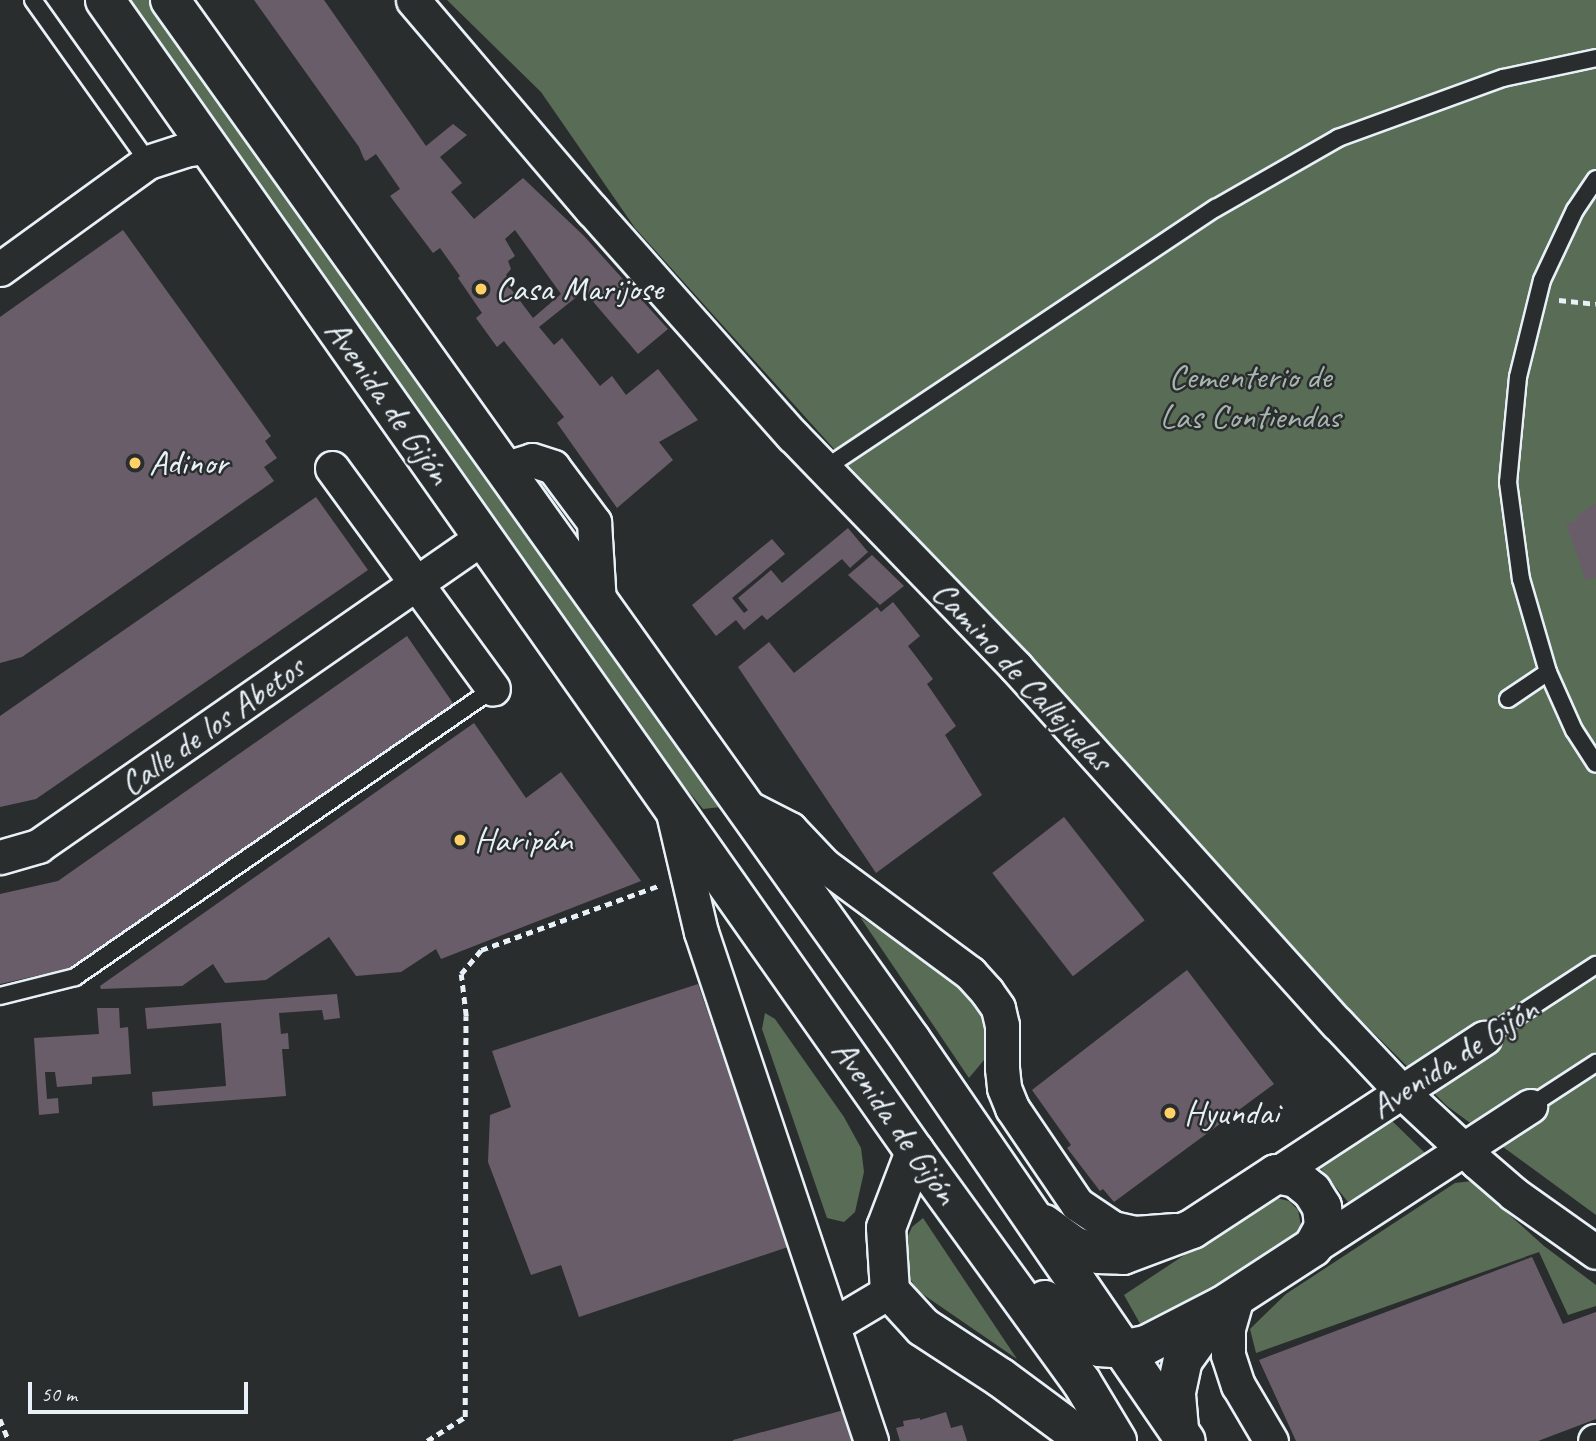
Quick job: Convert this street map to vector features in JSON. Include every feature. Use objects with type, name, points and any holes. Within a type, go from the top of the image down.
[{"type":"highway","name":"Avenida de Gijón","points":[[105,0],[915,1152],[1081,1381],[1117,1441]]},
{"type":"highway","name":"Avenida de Gijón","points":[[170,0],[1034,1217],[1093,1326],[1126,1349],[1183,1435]]},
{"type":"highway","points":[[790,972],[838,1007],[1051,1309],[1070,1331],[1093,1326]]},
{"type":"highway","points":[[915,1152],[887,1228],[890,1291],[923,1327],[1000,1378],[1086,1441]]},
{"type":"highway","points":[[1126,1349],[1146,1345],[1229,1302],[1313,1247],[1324,1227],[1322,1207],[1312,1191],[1296,1178],[1276,1174],[1192,1229],[1118,1284],[1093,1326],[1089,1363],[1141,1441]]},
{"type":"highway","points":[[1034,1217],[1074,1246],[1098,1254],[1123,1255],[1192,1229]]},
{"type":"highway","points":[[1183,1435],[1176,1392],[1183,1360],[1229,1302]]},
{"type":"street","name":"Camino de Callejuelas","points":[[413,0],[473,73],[824,469],[1016,667],[1402,1092],[1514,1194],[1596,1252]]},
{"type":"street","points":[[0,269],[148,162],[184,150],[209,146]]},
{"type":"street","points":[[332,468],[493,689]]},
{"type":"street","name":"Calle de los Abetos","points":[[0,857],[38,846],[483,537]]},
{"type":"street","name":"Avenida de Gijón","points":[[671,804],[701,932],[871,1441]]},
{"type":"street","name":"Avenida de Gijón","points":[[741,804],[790,829],[824,865],[970,973],[987,992],[998,1008],[1002,1025],[1004,1088],[1012,1108],[1077,1205],[1114,1228],[1135,1233],[1192,1229]]},
{"type":"street","name":"Avenida de Gijón","points":[[1276,1174],[1484,1038]]},
{"type":"street","points":[[1313,1247],[1530,1106]]},
{"type":"street","points":[[833,1325],[890,1291]]},
{"type":"street","points":[[1229,1302],[1228,1356],[1238,1385],[1271,1441]]},
{"type":"lane","points":[[33,0],[148,162]]},
{"type":"lane","points":[[824,469],[1216,208],[1338,138],[1503,78],[1596,58]]},
{"type":"lane","points":[[1596,179],[1575,210],[1542,280],[1518,377],[1508,482],[1521,579],[1548,672],[1574,730],[1596,764]]},
{"type":"lane","points":[[1508,699],[1548,672]]},
{"type":"lane","points":[[0,996],[75,976],[493,689]]},
{"type":"lane","name":"Avenida de Gijón","points":[[1484,1038],[1596,965]]},
{"type":"lane","points":[[1530,1106],[1596,1063]]},
{"type":"path","points":[[1537,298],[1596,304]]},
{"type":"path","points":[[427,1441],[465,1417],[466,1016],[461,974],[481,950],[653,886],[690,887]]},
{"type":"path","points":[[0,1419],[9,1441]]},
{"type":"green space","points":[[125,0],[151,0],[721,807],[703,809],[644,738]]},
{"type":"green space","name":"Cementerio de Las Contiendas","points":[[447,0],[1596,0],[1596,1215],[1447,1106],[1175,835],[935,561],[635,228],[541,92]]},
{"type":"green space","points":[[860,917],[963,984],[988,1014],[989,1040],[984,1060],[969,1078]]},
{"type":"green space","points":[[765,1013],[775,1019],[844,1117],[861,1148],[864,1172],[855,1212],[844,1222],[827,1218],[762,1029]]},
{"type":"green space","points":[[1388,1117],[1426,1154],[1348,1202],[1317,1164]]},
{"type":"green space","points":[[1472,1181],[1544,1246],[1596,1285],[1596,1306],[1568,1315],[1539,1252],[1256,1353],[1250,1329],[1286,1294],[1455,1183]]},
{"type":"green space","points":[[1272,1197],[1289,1201],[1298,1210],[1301,1226],[1296,1239],[1147,1336],[1124,1295]]},
{"type":"green space","points":[[923,1218],[1017,1359],[918,1291],[909,1277],[905,1243],[912,1227]]},
{"type":"building","points":[[254,0],[324,0],[426,146],[453,124],[467,135],[440,157],[462,183],[451,192],[474,219],[523,178],[584,236],[668,329],[638,354],[584,291],[539,327],[554,345],[562,338],[600,386],[612,376],[626,395],[658,369],[698,420],[659,442],[673,460],[617,508],[557,423],[564,417],[504,341],[497,347],[476,318],[482,313],[458,278],[460,276],[440,248],[433,253],[390,196],[400,189],[376,154],[366,161],[359,147]],"holes":[[[515,230],[561,294],[533,318],[511,289],[514,287],[506,275],[511,269],[508,261],[515,256],[505,239]]]},
{"type":"building","name":"Adinor","points":[[123,230],[271,436],[265,441],[277,458],[264,467],[274,481],[22,657],[0,663],[0,317]]},
{"type":"building","points":[[316,497],[368,570],[36,799],[0,807],[0,716]]},
{"type":"building","points":[[1596,503],[1596,577],[1586,580],[1566,524],[1578,520],[1576,516]]},
{"type":"building","points":[[848,528],[868,552],[850,568],[842,559],[767,620],[762,615],[744,630],[736,620],[716,636],[692,605],[772,539],[785,554],[732,598],[744,613],[748,610],[738,598],[771,570],[782,583]]},
{"type":"building","points":[[872,555],[904,586],[880,605],[848,575]]},
{"type":"building","points":[[893,602],[920,636],[908,646],[933,679],[927,684],[956,726],[945,735],[982,795],[876,873],[738,667],[769,642],[794,673],[877,607],[881,612]]},
{"type":"building","points":[[407,636],[457,709],[94,963],[0,984],[0,894],[58,881]]},
{"type":"building","name":"Haripán","points":[[474,723],[526,798],[561,772],[641,881],[441,959],[436,949],[401,972],[356,976],[329,937],[266,980],[225,983],[213,964],[182,986],[101,989],[100,986]]},
{"type":"building","points":[[1064,817],[1145,920],[1073,976],[992,873]]},
{"type":"building","points":[[1187,970],[1274,1084],[1114,1202],[1103,1189],[1100,1191],[1067,1148],[1071,1145],[1032,1090]]},
{"type":"building","points":[[698,984],[788,1247],[579,1317],[561,1265],[531,1275],[488,1162],[490,1115],[511,1107],[492,1051]]},
{"type":"building","points":[[337,994],[340,1018],[324,1020],[322,1010],[279,1013],[281,1034],[288,1033],[289,1049],[282,1049],[286,1096],[153,1106],[152,1092],[226,1086],[221,1023],[147,1029],[145,1008]]},
{"type":"building","points":[[97,1008],[119,1008],[120,1028],[128,1027],[131,1074],[92,1077],[92,1084],[57,1087],[55,1072],[45,1072],[47,1099],[58,1098],[59,1113],[39,1115],[34,1038],[99,1034]]},
{"type":"building","points":[[1532,1257],[1563,1324],[1596,1312],[1596,1419],[1538,1441],[1296,1441],[1259,1360]]},
{"type":"building","points":[[844,1410],[854,1441],[733,1441],[733,1440]]},
{"type":"building","points":[[946,1412],[951,1428],[962,1425],[967,1441],[900,1441],[896,1428],[904,1426],[903,1421],[920,1420]]},
{"type":"place","name":"Casa Marijose","points":[[481,289]]},
{"type":"place","name":"Adinor","points":[[135,463]]},
{"type":"place","name":"Haripán","points":[[460,840]]},
{"type":"place","name":"Hyundai","points":[[1170,1113]]}]
